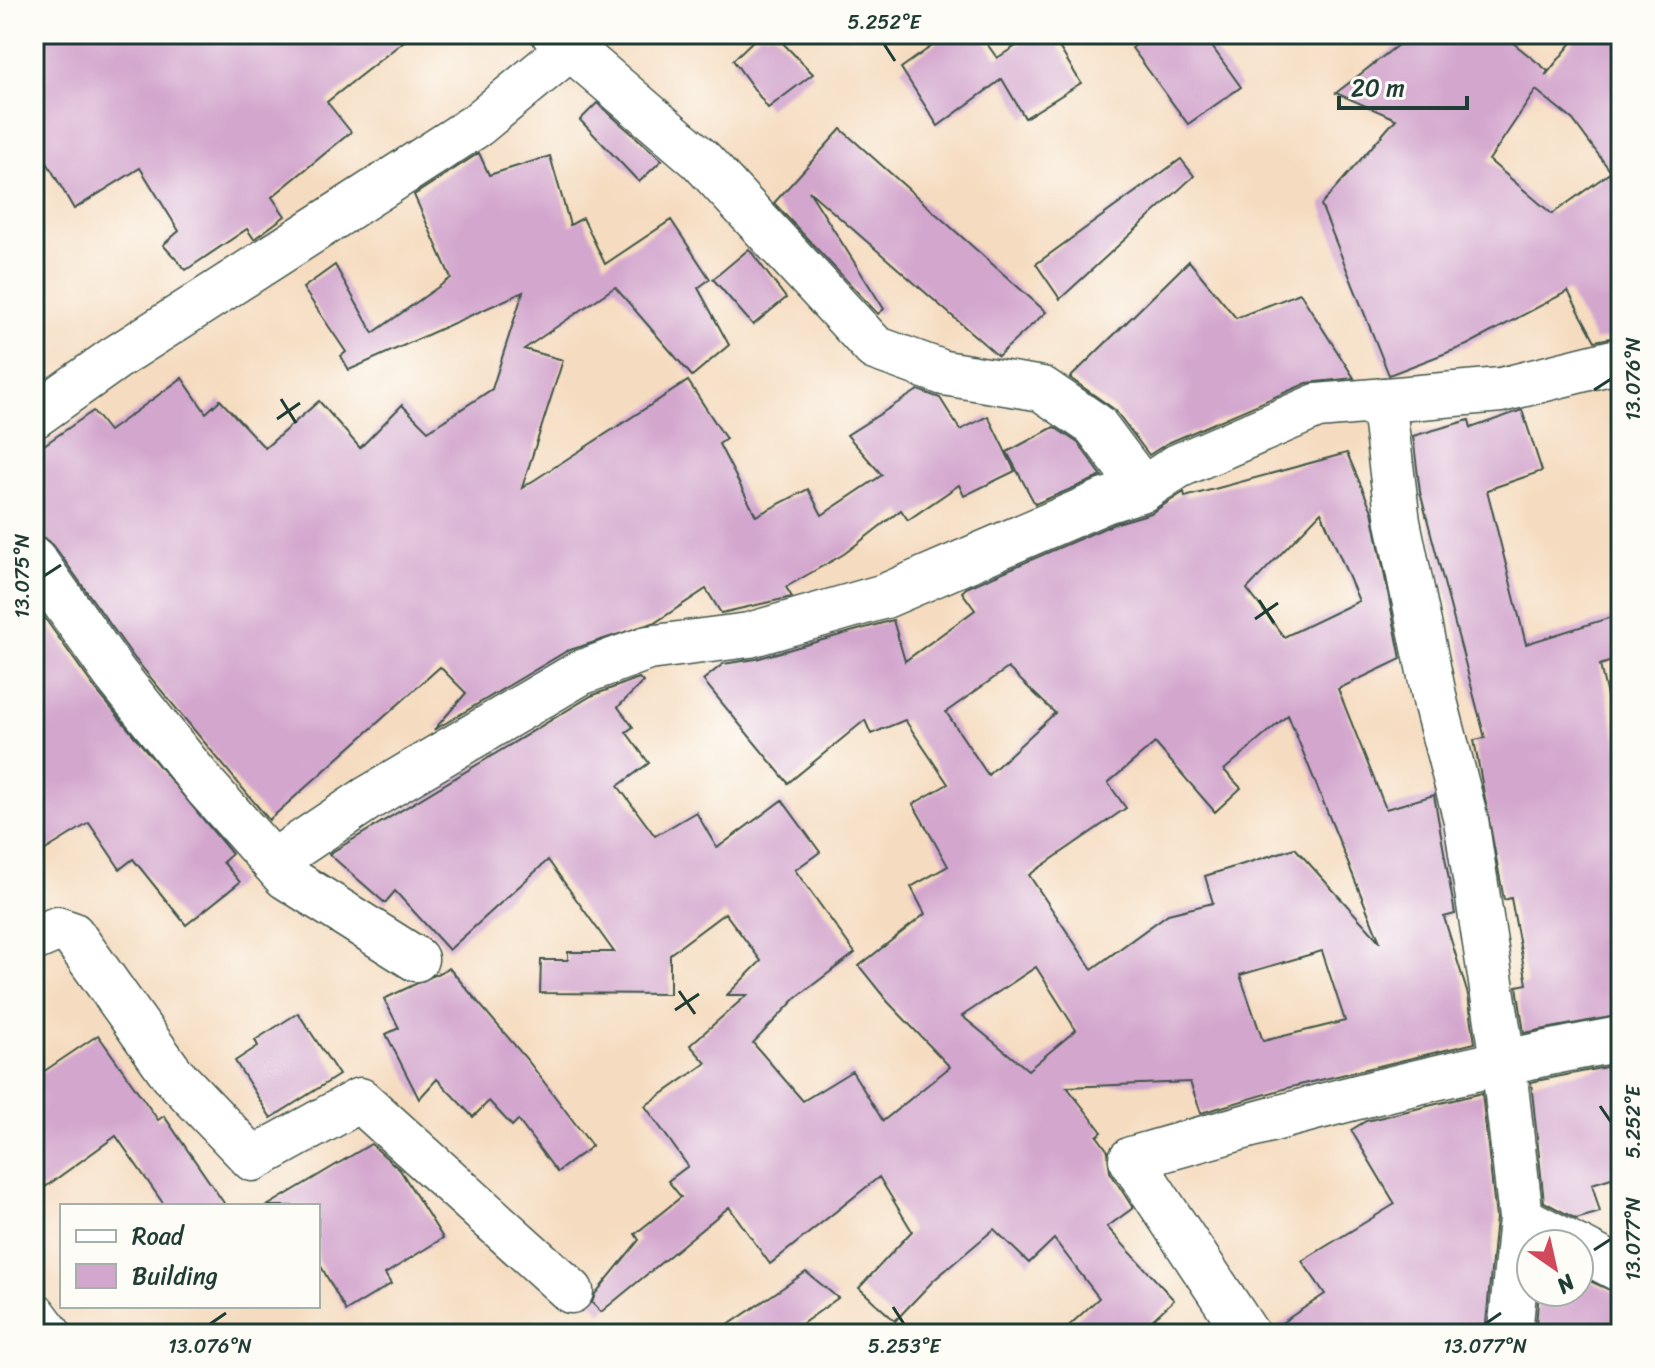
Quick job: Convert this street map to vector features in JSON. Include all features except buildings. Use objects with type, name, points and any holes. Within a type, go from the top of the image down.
[{"type":"street","points":[[34,416],[154,333],[477,125],[566,39],[701,160],[875,348],[944,373],[1042,389],[1095,425],[1143,489]]},
{"type":"street","points":[[273,862],[367,799],[580,673],[648,648],[749,635],[885,596],[1105,501],[1143,489],[1178,466],[1317,406],[1501,390],[1621,360]]},
{"type":"street","points":[[1383,400],[1398,522],[1436,705],[1466,820],[1503,1060],[1521,1218],[1510,1334]]},
{"type":"street","points":[[34,560],[115,674],[206,787],[286,877],[416,959]]},
{"type":"street","points":[[34,939],[57,929],[72,934],[172,1074],[253,1159],[360,1100],[571,1291]]},
{"type":"street","points":[[1247,1334],[1131,1159],[1252,1122],[1503,1060],[1621,1039]]},
{"type":"street","points":[[1521,1218],[1540,1228]]},
{"type":"street","points":[[1595,1256],[1621,1270]]},
{"type":"street","points":[[34,1314],[49,1334]]}]
